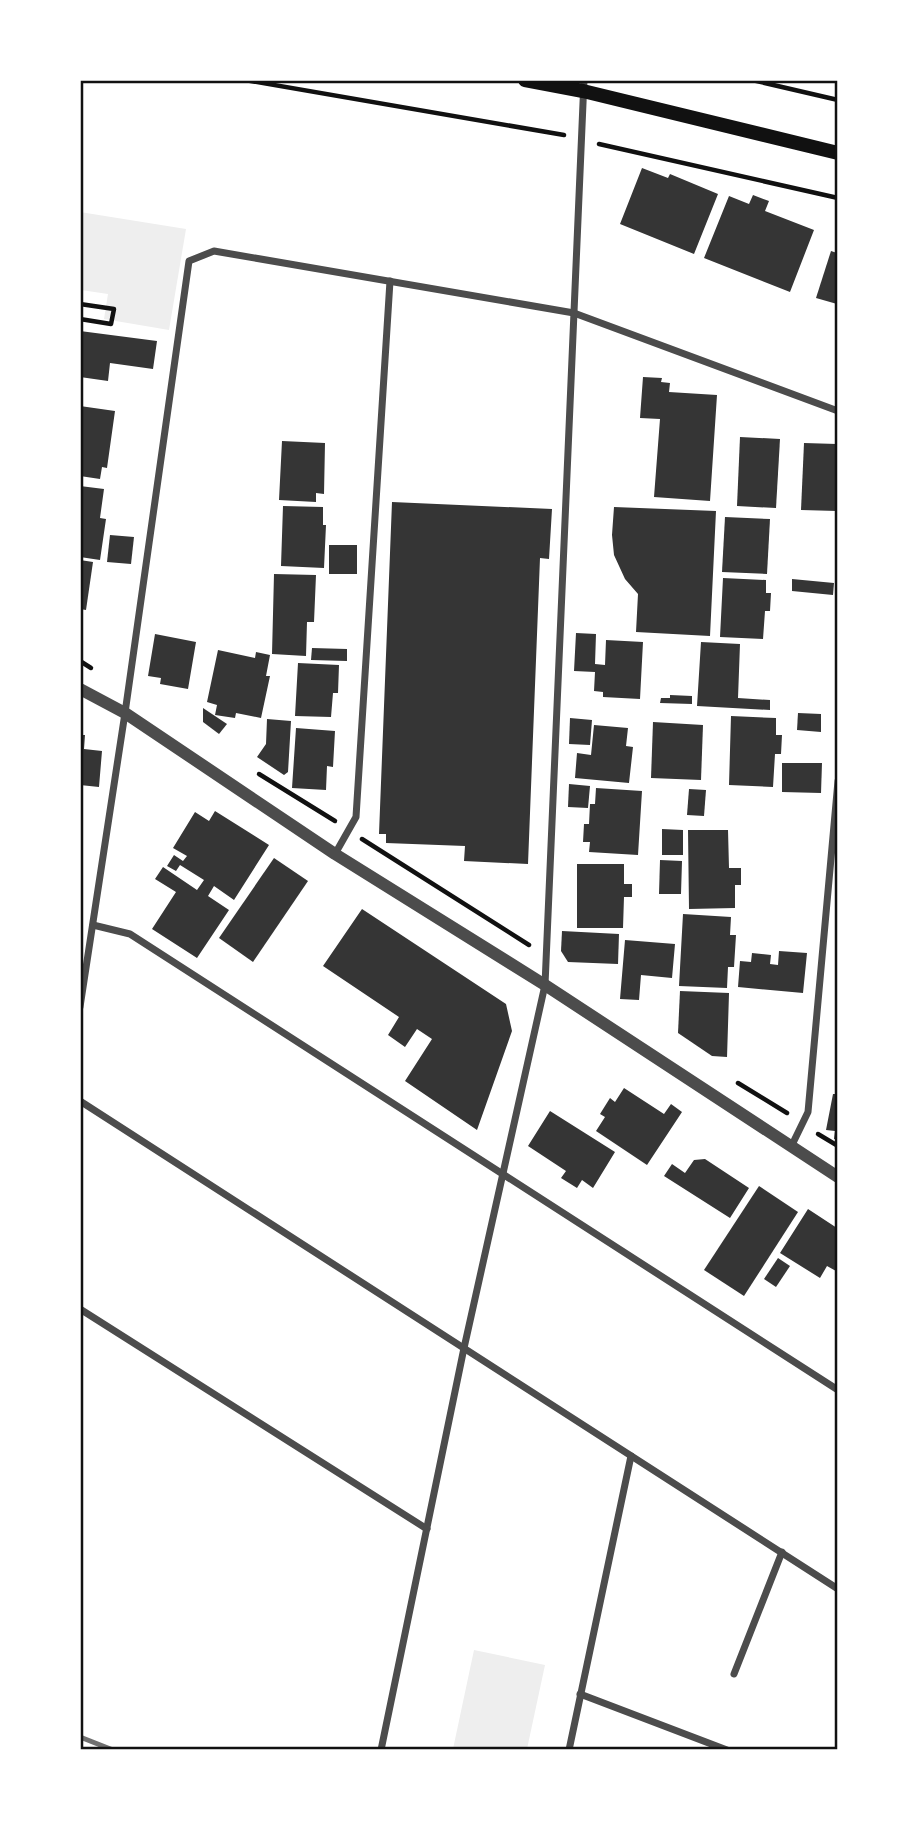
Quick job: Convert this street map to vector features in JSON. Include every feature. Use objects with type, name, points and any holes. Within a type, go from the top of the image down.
[{"type":"main road","points":[[525,80],[584,86],[838,153]]},
{"type":"street","points":[[382,1749],[464,1348],[545,985],[584,86]]},
{"type":"street","points":[[80,1007],[189,261],[214,251],[574,313],[838,411]]},
{"type":"street","points":[[335,854],[356,817],[390,281]]},
{"type":"street","points":[[80,689],[125,713],[335,854],[545,985],[838,1177]]},
{"type":"street","points":[[791,1147],[808,1112],[838,781]]},
{"type":"street","points":[[93,925],[130,933],[838,1390]]},
{"type":"street","points":[[80,1101],[838,1588]]},
{"type":"street","points":[[80,1309],[427,1529]]},
{"type":"street","points":[[569,1749],[631,1456]]},
{"type":"street","points":[[734,1674],[782,1552]]},
{"type":"street","points":[[580,1694],[727,1749]]},
{"type":"path","points":[[244,80],[565,135],[838,198]]},
{"type":"path","points":[[752,80],[838,100]]},
{"type":"path","points":[[80,304],[114,309],[111,324],[80,319]]},
{"type":"shaded area","points":[[80,212],[186,229],[169,330],[104,319],[108,294],[81,290]]},
{"type":"shaded area","points":[[474,1650],[545,1665],[527,1749],[453,1749]]},
{"type":"building","points":[[642,168],[668,178],[670,174],[718,194],[694,254],[620,224]]},
{"type":"building","points":[[753,195],[769,201],[765,211],[814,230],[790,292],[704,258],[729,196],[749,204]]},
{"type":"building","points":[[831,251],[837,253],[837,304],[816,298]]},
{"type":"building","points":[[80,331],[157,341],[153,369],[110,363],[108,381],[80,377]]},
{"type":"building","points":[[643,377],[662,378],[661,382],[670,383],[669,392],[717,395],[710,501],[654,497],[660,419],[640,418]]},
{"type":"building","points":[[80,406],[115,411],[107,468],[102,467],[100,479],[80,476]]},
{"type":"building","points":[[740,437],[780,439],[776,508],[737,506]]},
{"type":"building","points":[[282,441],[325,443],[324,494],[316,493],[316,502],[279,500]]},
{"type":"building","points":[[804,443],[837,444],[837,511],[801,510]]},
{"type":"building","points":[[80,486],[104,489],[100,518],[106,519],[100,560],[80,557]]},
{"type":"building","points":[[392,502],[552,509],[549,559],[540,558],[528,864],[464,861],[465,846],[386,843],[386,834],[379,834]]},
{"type":"building","points":[[283,506],[323,507],[323,525],[326,525],[324,568],[281,566]]},
{"type":"building","points":[[614,507],[716,511],[710,636],[636,632],[638,594],[625,579],[614,555]]},
{"type":"building","points":[[725,517],[770,519],[767,574],[722,572]]},
{"type":"building","points":[[110,535],[134,537],[131,564],[107,562]]},
{"type":"building","points":[[329,545],[357,545],[357,574],[329,574]]},
{"type":"building","points":[[80,560],[93,562],[86,610],[80,609]]},
{"type":"building","points":[[274,574],[316,575],[314,622],[307,622],[306,656],[272,654]]},
{"type":"building","points":[[723,578],[766,580],[766,593],[771,593],[770,611],[765,611],[763,639],[720,637]]},
{"type":"building","points":[[792,579],[834,583],[833,595],[792,591]]},
{"type":"building","points":[[576,633],[596,634],[595,664],[605,665],[606,640],[643,642],[640,699],[603,697],[603,692],[594,691],[595,672],[574,671]]},
{"type":"building","points":[[155,634],[196,642],[188,689],[160,684],[161,678],[148,676]]},
{"type":"building","points":[[701,642],[740,644],[738,698],[770,700],[770,710],[697,706]]},
{"type":"building","points":[[312,648],[347,649],[347,661],[311,660]]},
{"type":"building","points":[[218,650],[255,658],[256,652],[270,655],[266,676],[270,676],[261,718],[236,713],[235,718],[215,715],[217,705],[207,702]]},
{"type":"building","points":[[298,663],[339,665],[338,693],[333,693],[331,717],[295,716]]},
{"type":"building","points":[[670,695],[692,696],[692,704],[660,703],[661,698],[670,698]]},
{"type":"building","points":[[203,708],[227,724],[219,734],[203,722]]},
{"type":"building","points":[[798,713],[821,714],[821,732],[797,730]]},
{"type":"building","points":[[731,716],[776,718],[776,735],[782,735],[781,754],[775,754],[773,787],[729,785]]},
{"type":"building","points":[[570,718],[592,720],[590,745],[569,744]]},
{"type":"building","points":[[267,719],[291,721],[288,772],[284,775],[257,757],[266,744]]},
{"type":"building","points":[[653,722],[703,725],[701,780],[651,778]]},
{"type":"building","points":[[594,725],[628,728],[626,746],[633,747],[629,783],[575,778],[577,753],[591,755]]},
{"type":"building","points":[[296,728],[335,731],[333,767],[327,766],[326,790],[292,788]]},
{"type":"building","points":[[80,735],[85,735],[84,749],[102,751],[99,787],[80,785]]},
{"type":"building","points":[[782,763],[822,763],[821,793],[782,792]]},
{"type":"building","points":[[569,784],[590,786],[588,808],[568,807]]},
{"type":"building","points":[[596,788],[642,791],[638,855],[589,852],[590,842],[583,842],[584,824],[589,824],[590,804],[595,804]]},
{"type":"building","points":[[689,789],[706,790],[704,816],[687,815]]},
{"type":"building","points":[[215,811],[269,845],[234,900],[214,886],[208,896],[229,910],[197,958],[152,929],[176,892],[155,879],[163,867],[197,890],[204,880],[180,865],[176,871],[167,866],[174,855],[183,861],[187,856],[173,848],[195,812],[209,821]]},
{"type":"building","points":[[662,829],[683,830],[683,855],[662,855]]},
{"type":"building","points":[[688,830],[728,830],[729,868],[741,868],[741,885],[735,885],[735,908],[689,909]]},
{"type":"building","points":[[274,858],[308,881],[253,962],[219,938]]},
{"type":"building","points":[[660,860],[682,861],[681,894],[659,894]]},
{"type":"building","points":[[577,864],[624,864],[624,884],[632,884],[632,897],[624,897],[623,928],[577,928]]},
{"type":"building","points":[[362,909],[506,1004],[512,1031],[477,1130],[405,1081],[432,1039],[417,1029],[405,1047],[388,1035],[399,1017],[323,966]]},
{"type":"building","points":[[683,914],[731,917],[730,935],[736,935],[734,967],[728,967],[727,988],[679,986]]},
{"type":"building","points":[[562,931],[619,934],[618,964],[568,962],[561,951]]},
{"type":"building","points":[[625,940],[675,944],[672,978],[641,975],[639,1000],[620,999]]},
{"type":"building","points":[[779,951],[807,953],[803,993],[738,987],[740,961],[751,962],[752,953],[771,955],[770,964],[778,965]]},
{"type":"building","points":[[680,991],[729,993],[727,1057],[712,1056],[678,1033]]},
{"type":"building","points":[[624,1088],[664,1114],[671,1104],[682,1112],[647,1165],[596,1131],[605,1117],[600,1114],[610,1098],[615,1102]]},
{"type":"building","points":[[833,1094],[837,1094],[837,1139],[834,1139],[835,1131],[826,1130]]},
{"type":"building","points":[[550,1111],[615,1152],[593,1188],[582,1180],[577,1188],[561,1178],[566,1171],[528,1146]]},
{"type":"building","points":[[705,1159],[749,1188],[730,1218],[664,1176],[672,1164],[685,1173],[694,1160]]},
{"type":"building","points":[[759,1186],[798,1212],[744,1296],[704,1270]]},
{"type":"building","points":[[808,1209],[837,1228],[837,1269],[836,1271],[827,1266],[820,1278],[780,1253]]},
{"type":"building","points":[[778,1258],[790,1266],[776,1287],[764,1279]]},
{"type":"railway","points":[[80,1737],[113,1750]]}]
